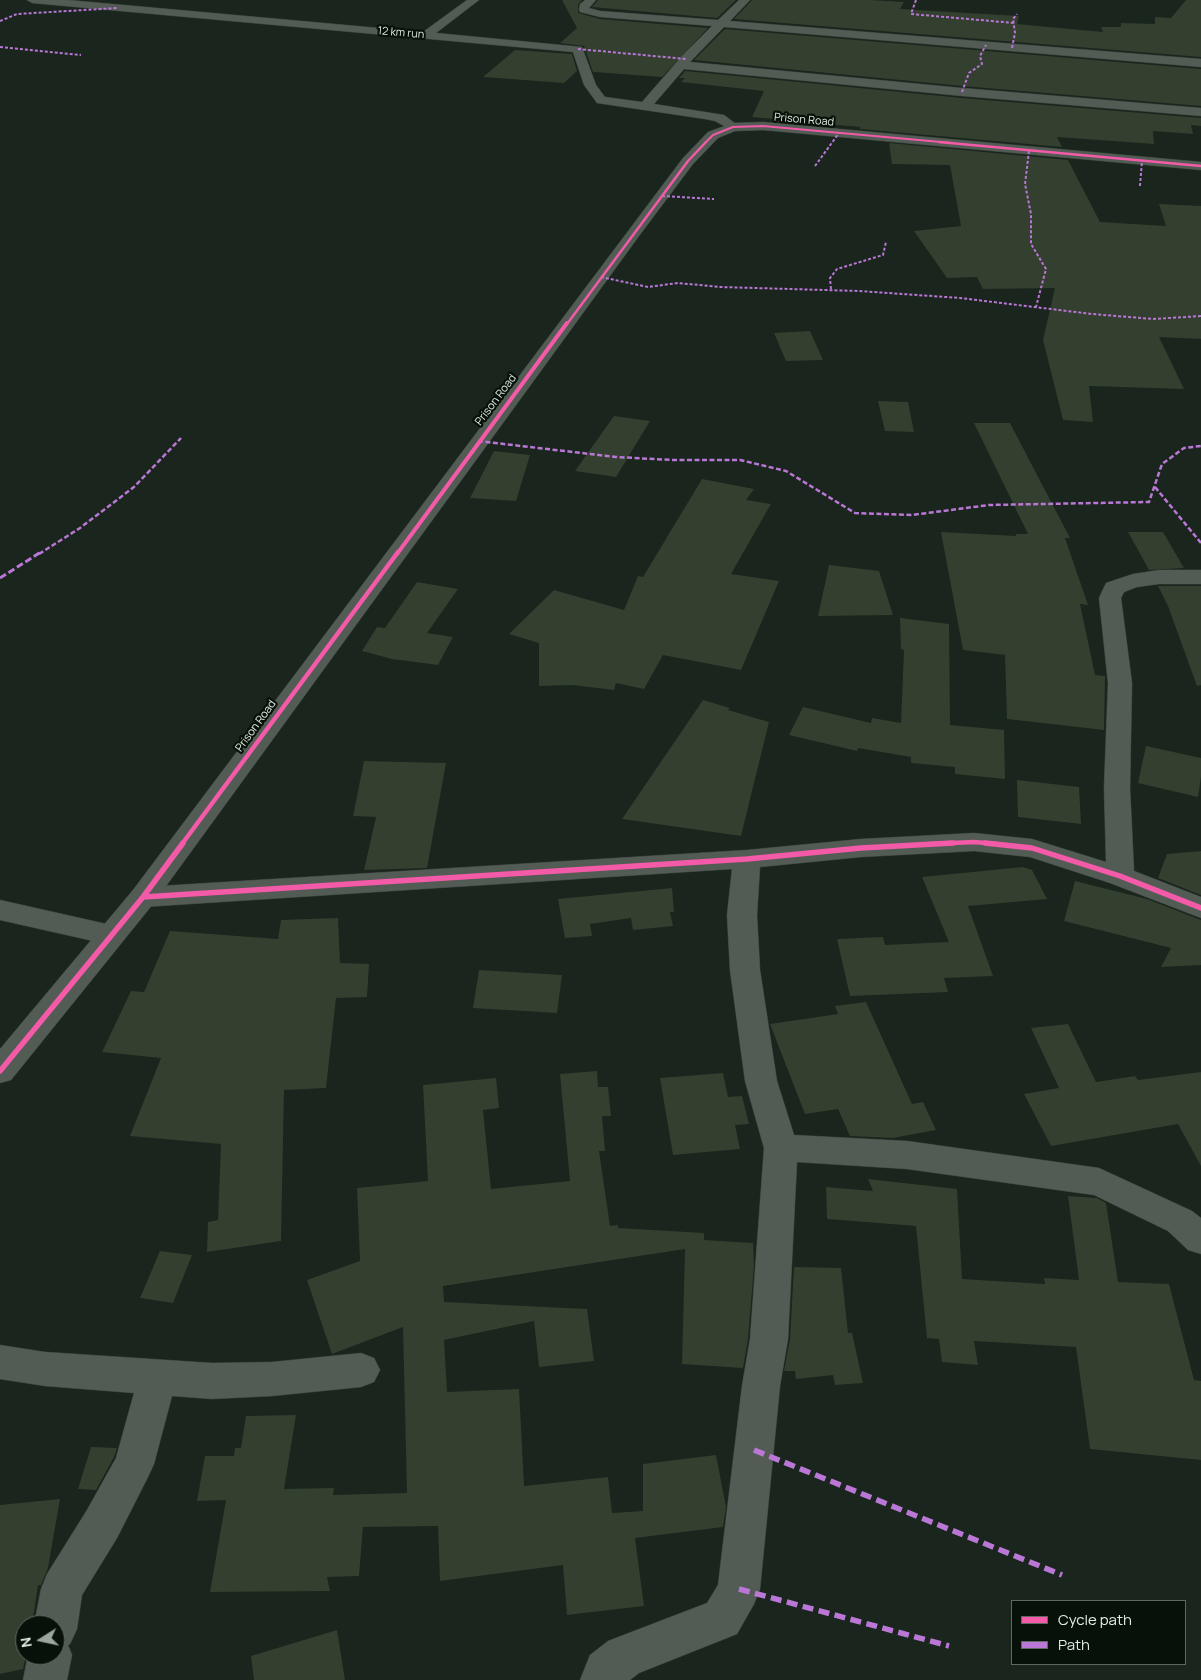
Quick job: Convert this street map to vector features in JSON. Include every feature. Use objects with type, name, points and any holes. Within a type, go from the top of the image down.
[{"type":"street","name":"12 km run","points":[[32,0],[578,49],[590,85],[601,100],[719,118],[733,127]]},
{"type":"street","points":[[426,35],[474,0]]},
{"type":"street","points":[[591,0],[584,6],[584,10],[721,24],[1072,48],[1201,63]]},
{"type":"street","points":[[645,107],[681,65],[745,0]]},
{"type":"street","points":[[681,65],[1201,112]]},
{"type":"street","name":"Prison Road","points":[[0,1071],[142,897],[478,441],[688,161],[713,134],[733,127],[772,127],[1201,166]]},
{"type":"street","points":[[1120,876],[1117,788],[1120,683],[1110,598],[1114,588],[1133,580],[1159,577],[1201,577]]},
{"type":"street","points":[[142,897],[747,859],[861,848],[974,842],[1032,848],[1120,876],[1201,908]]},
{"type":"street","points":[[602,1680],[606,1671],[624,1657],[722,1619],[739,1589],[761,1386],[769,1339],[781,1148],[761,1081],[745,970],[742,915],[747,859]]},
{"type":"street","points":[[0,910],[111,934]]},
{"type":"street","points":[[781,1148],[908,1155],[1099,1182],[1180,1221],[1201,1239]]},
{"type":"street","points":[[0,1362],[45,1369],[212,1381],[272,1379],[362,1370]]},
{"type":"street","points":[[57,1615],[62,1589],[102,1524],[134,1464],[158,1376]]},
{"type":"street","points":[[46,1680],[48,1665]]},
{"type":"building","points":[[562,0],[582,0],[578,4],[578,13],[600,19],[708,28],[662,77],[593,72],[584,46],[560,43],[577,28]]},
{"type":"building","points":[[598,0],[736,0],[717,18],[592,7]]},
{"type":"building","points":[[752,0],[870,0],[904,2],[900,9],[1019,16],[1017,24],[1103,32],[1101,27],[1121,27],[1121,23],[1155,24],[1155,17],[1171,18],[1186,0],[1201,0],[1201,57],[734,19]]},
{"type":"building","points":[[725,29],[1201,69],[1201,106],[962,86],[694,60]]},
{"type":"building","points":[[515,50],[572,54],[577,71],[564,83],[483,77]]},
{"type":"building","points":[[685,71],[962,98],[1201,118],[1201,126],[1191,125],[1193,134],[1153,131],[1154,144],[1057,137],[1062,147],[860,129],[860,127],[752,117],[764,91],[681,82],[685,78],[679,78]]},
{"type":"building","points":[[889,143],[1068,160],[1100,222],[1166,226],[1159,204],[1201,206],[1201,339],[1159,337],[1184,389],[1089,386],[1093,422],[1063,420],[1043,340],[1055,288],[983,289],[977,277],[947,278],[914,231],[961,226],[950,165],[892,164]]},
{"type":"building","points":[[810,331],[823,360],[786,361],[774,333]]},
{"type":"building","points":[[878,401],[908,402],[914,432],[885,431]]},
{"type":"building","points":[[614,416],[650,421],[616,477],[575,471]]},
{"type":"building","points":[[974,423],[1010,423],[1070,538],[1065,538],[1088,605],[1080,604],[1095,675],[1105,676],[1104,730],[1007,719],[1005,655],[963,650],[941,532],[1016,536],[1016,534],[1028,534]]},
{"type":"building","points":[[494,451],[530,455],[516,501],[470,498]]},
{"type":"building","points":[[702,479],[754,489],[746,500],[771,504],[731,574],[779,581],[741,670],[663,655],[644,689],[616,683],[614,690],[572,685],[539,686],[539,643],[509,634],[554,590],[624,610],[638,576],[643,577]]},
{"type":"building","points":[[1128,532],[1163,532],[1184,568],[1149,570]]},
{"type":"building","points":[[829,565],[879,571],[893,615],[818,616]]},
{"type":"building","points":[[417,582],[458,589],[427,633],[453,637],[438,665],[392,659],[362,651],[377,627],[385,628]]},
{"type":"building","points":[[1158,586],[1201,586],[1201,685],[1197,686],[1168,606]]},
{"type":"building","points":[[900,618],[949,624],[950,725],[1004,730],[1005,779],[955,774],[955,767],[911,763],[911,757],[858,748],[857,751],[789,735],[803,707],[871,723],[872,718],[901,723],[904,650],[901,649]]},
{"type":"building","points":[[703,700],[730,708],[728,710],[769,722],[741,836],[622,819]]},
{"type":"building","points":[[1146,746],[1201,758],[1198,797],[1138,783]]},
{"type":"building","points":[[364,761],[446,763],[427,868],[364,870],[376,817],[353,816]]},
{"type":"building","points":[[1017,780],[1079,787],[1081,824],[1018,817]]},
{"type":"building","points":[[1201,851],[1201,895],[1158,878],[1167,854]]},
{"type":"building","points":[[1023,867],[1032,870],[1047,899],[968,906],[993,976],[944,978],[948,992],[850,996],[837,939],[883,937],[885,945],[949,942],[922,877]]},
{"type":"building","points":[[1075,881],[1147,899],[1201,920],[1201,965],[1161,967],[1171,948],[1064,921]]},
{"type":"building","points":[[672,888],[674,912],[670,912],[673,926],[633,930],[631,918],[590,924],[592,936],[565,938],[558,899]]},
{"type":"building","points":[[338,918],[340,963],[369,964],[367,997],[336,998],[326,1088],[284,1090],[281,1241],[207,1252],[208,1222],[218,1220],[221,1144],[130,1136],[161,1058],[102,1052],[131,991],[144,992],[170,931],[278,939],[281,920]]},
{"type":"building","points":[[479,970],[562,975],[557,1013],[473,1008]]},
{"type":"building","points":[[866,1002],[912,1104],[923,1102],[936,1130],[893,1138],[850,1136],[838,1109],[805,1114],[770,1024],[838,1014],[835,1006]]},
{"type":"building","points":[[1068,1024],[1096,1082],[1135,1076],[1138,1080],[1201,1072],[1201,1166],[1178,1124],[1051,1146],[1024,1094],[1059,1088],[1031,1028]]},
{"type":"building","points":[[597,1071],[598,1087],[608,1087],[611,1116],[602,1116],[605,1151],[599,1151],[610,1226],[618,1225],[618,1228],[704,1233],[704,1240],[753,1243],[754,1266],[748,1339],[743,1368],[682,1364],[685,1249],[443,1286],[444,1302],[587,1309],[594,1361],[539,1367],[534,1321],[444,1340],[447,1392],[519,1389],[524,1486],[608,1477],[612,1513],[643,1511],[643,1464],[716,1455],[726,1507],[723,1527],[635,1538],[644,1606],[567,1615],[563,1565],[440,1581],[438,1526],[363,1527],[359,1576],[327,1577],[330,1591],[210,1592],[226,1500],[197,1501],[205,1456],[234,1456],[235,1448],[241,1448],[246,1416],[296,1415],[284,1489],[334,1488],[333,1495],[407,1493],[403,1327],[332,1354],[307,1280],[360,1261],[357,1188],[428,1181],[423,1085],[496,1078],[499,1108],[483,1110],[491,1189],[570,1181],[560,1074]]},
{"type":"building","points":[[723,1073],[728,1097],[742,1096],[749,1124],[735,1125],[740,1149],[673,1155],[660,1078]]},
{"type":"building","points":[[868,1179],[957,1189],[962,1279],[1045,1284],[1044,1278],[1079,1280],[1068,1196],[1097,1198],[1106,1203],[1118,1282],[1169,1284],[1194,1380],[1201,1381],[1201,1460],[1090,1449],[1076,1347],[974,1341],[978,1365],[942,1362],[939,1339],[927,1338],[916,1226],[827,1219],[826,1187],[873,1191]]},
{"type":"building","points":[[160,1251],[192,1255],[173,1303],[140,1298]]},
{"type":"building","points":[[794,1267],[841,1268],[848,1333],[852,1333],[863,1383],[835,1385],[833,1375],[796,1379],[795,1371],[784,1371],[790,1339]]},
{"type":"building","points":[[91,1447],[117,1448],[96,1490],[78,1489]]},
{"type":"building","points":[[60,1499],[48,1568],[41,1585],[38,1585],[34,1615],[15,1615],[15,1665],[24,1665],[23,1669],[0,1674],[0,1505]]},
{"type":"building","points":[[337,1630],[345,1680],[254,1680],[251,1656]]},
{"type":"marked path","points":[[916,0],[911,14],[1014,23]]},
{"type":"marked path","points":[[0,21],[17,14],[118,8]]},
{"type":"marked path","points":[[1012,48],[1015,33],[1013,19],[1017,14]]},
{"type":"marked path","points":[[962,92],[969,73],[982,64],[980,56],[986,45]]},
{"type":"marked path","points":[[0,47],[81,55]]},
{"type":"marked path","points":[[578,49],[686,59]]},
{"type":"marked path","points":[[815,166],[839,133]]},
{"type":"marked path","points":[[1029,151],[1025,184],[1031,214],[1031,244],[1046,269],[1036,307]]},
{"type":"marked path","points":[[1140,186],[1142,161]]},
{"type":"marked path","points":[[662,196],[714,199]]},
{"type":"marked path","points":[[831,289],[830,278],[837,269],[883,255],[886,242]]},
{"type":"marked path","points":[[601,277],[648,287],[678,283],[720,287],[859,291],[960,298],[1092,314],[1153,319],[1201,316]]},
{"type":"marked path","points":[[0,578],[80,528],[134,487],[181,438]]},
{"type":"marked path","points":[[478,441],[616,457],[672,460],[740,460],[786,471],[855,513],[912,515],[989,505],[1149,502],[1162,464],[1184,448],[1201,446]]},
{"type":"marked path","points":[[1155,487],[1201,543]]},
{"type":"marked path","points":[[754,1450],[1062,1575]]},
{"type":"marked path","points":[[739,1589],[949,1646]]},
{"type":"cycle path","points":[[0,1071],[143,897],[634,233],[688,161],[713,135],[733,127],[763,126],[1201,166]]},
{"type":"cycle path","points":[[143,897],[747,859],[861,848],[974,842],[1032,848],[1120,876],[1201,908]]}]
